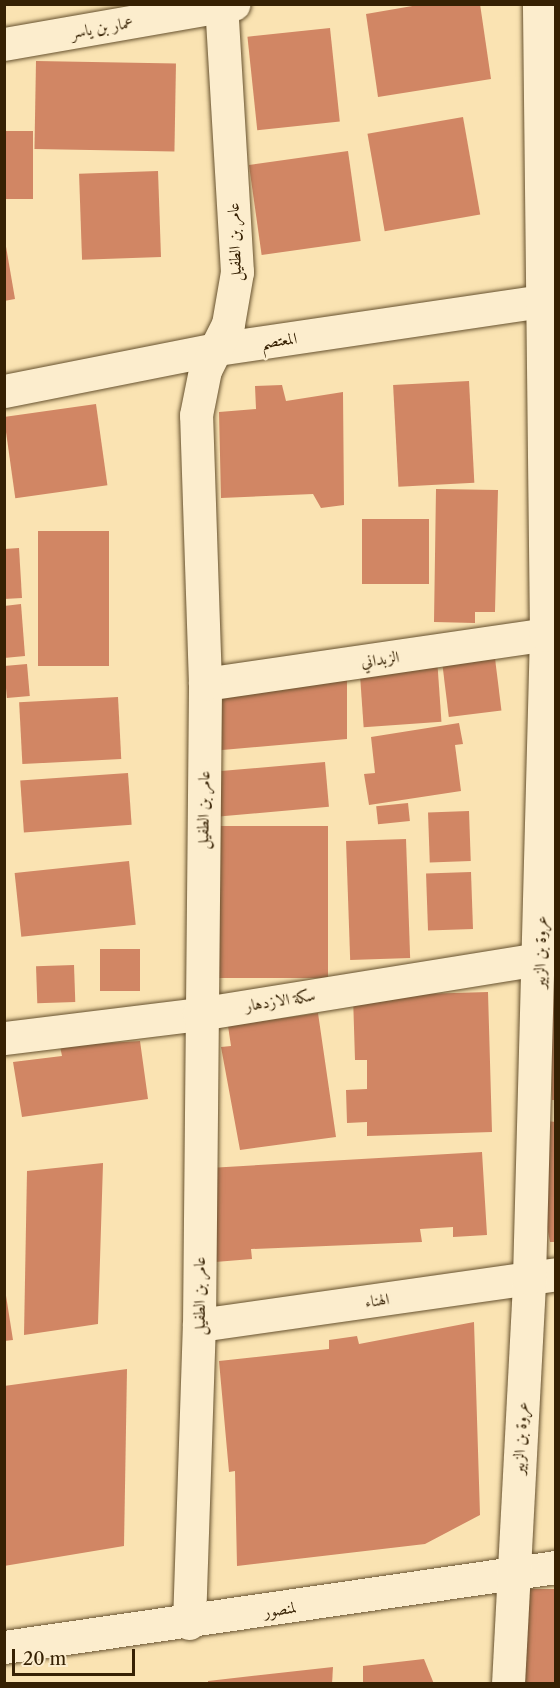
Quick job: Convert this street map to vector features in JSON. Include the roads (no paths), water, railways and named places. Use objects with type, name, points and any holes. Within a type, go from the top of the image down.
[{"type":"street","name":"عروة بن الزبير","points":[[508,1683],[511,1573],[542,1276],[548,957],[551,300],[539,4]]},
{"type":"street","name":"عمار بن ياسر","points":[[4,44],[225,6]]},
{"type":"street","name":"عامر بن الطفيل","points":[[189,1623],[199,1325],[199,1014],[205,684],[196,415],[205,370],[228,324],[237,272],[225,6]]},
{"type":"street","name":"المعتصم","points":[[4,391],[216,349],[551,300]]},
{"type":"street","name":"الزبداني","points":[[205,684],[551,634]]},
{"type":"street","name":"سكة الازدهار","points":[[4,1038],[199,1014],[548,957]]},
{"type":"street","name":"الهناء","points":[[199,1325],[542,1276]]},
{"type":"street","name":"لمنصور","points":[[4,1647],[189,1623],[555,1567]]}]
